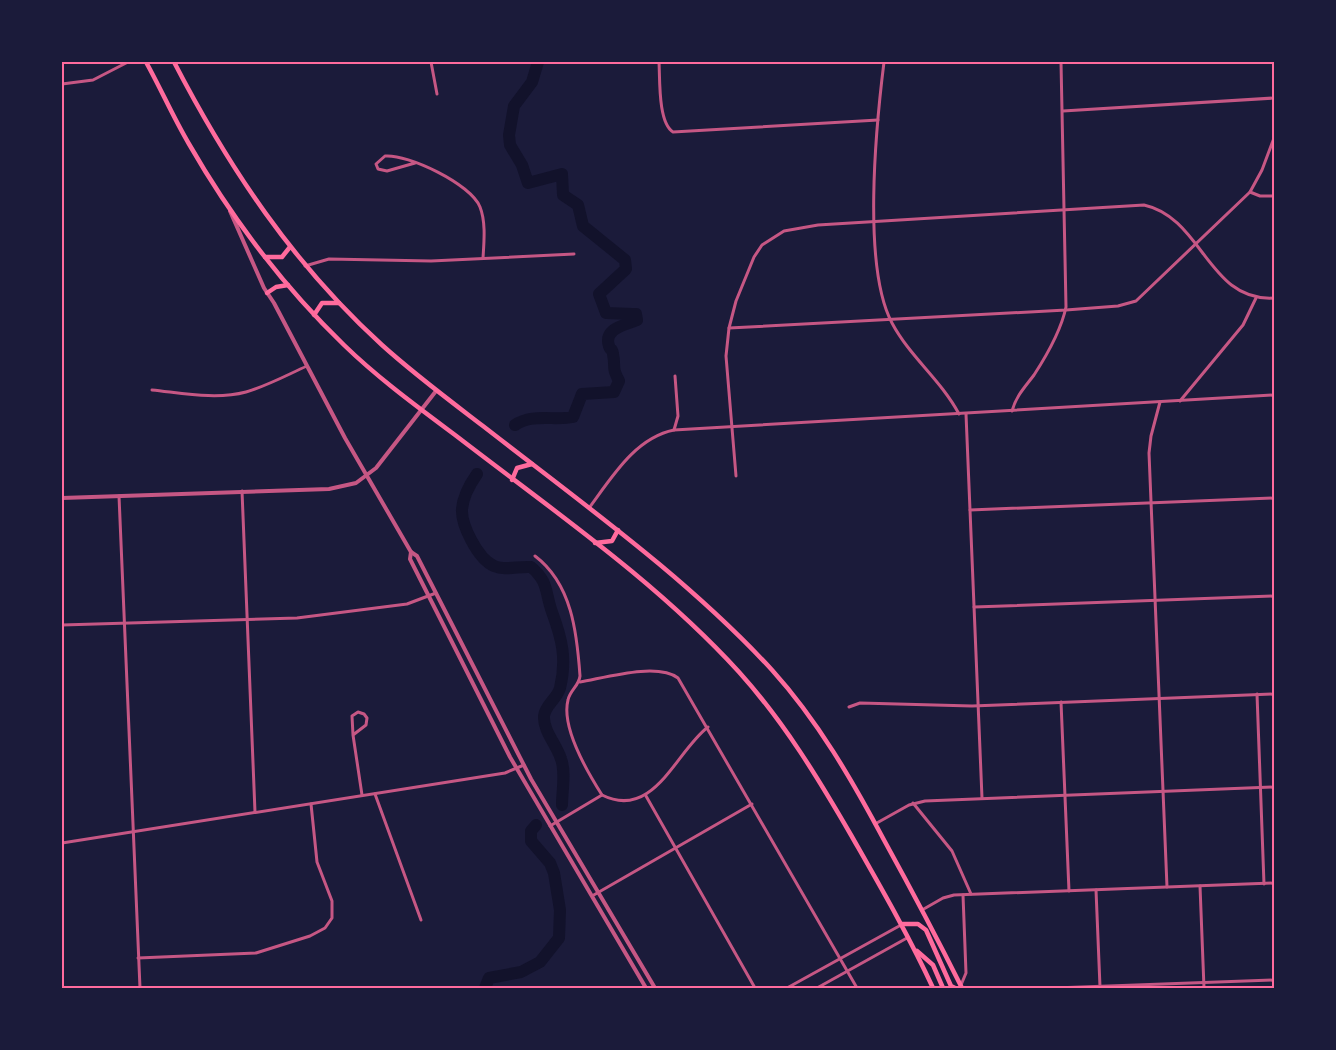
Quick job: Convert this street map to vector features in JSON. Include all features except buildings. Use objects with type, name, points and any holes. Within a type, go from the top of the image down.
[{"type":"main road","points":[[146,62],[188,142],[228,205],[265,257],[314,315],[361,361],[421,410],[595,543],[704,636],[776,716],[809,763],[902,924],[933,988]]},
{"type":"main road","points":[[174,62],[230,164],[290,247],[339,303],[380,343],[436,391],[589,507],[679,579],[773,671],[829,744],[876,824],[922,910],[959,988]]},
{"type":"main road","points":[[265,257],[282,257],[290,247]]},
{"type":"main road","points":[[267,293],[276,287],[288,285]]},
{"type":"main road","points":[[314,315],[322,303],[339,303]]},
{"type":"main road","points":[[512,480],[517,468],[532,464]]},
{"type":"main road","points":[[595,543],[612,541],[618,530]]},
{"type":"main road","points":[[902,924],[918,924],[926,930],[951,986],[959,988]]},
{"type":"main road","points":[[915,950],[933,965],[943,988]]},
{"type":"street","points":[[62,84],[93,80],[128,62]]},
{"type":"street","points":[[431,62],[437,94]]},
{"type":"street","points":[[659,62],[663,117],[670,131],[685,133],[878,120]]},
{"type":"street","points":[[884,62],[878,120],[875,223],[878,271],[891,321],[903,342],[948,394],[959,414]]},
{"type":"street","points":[[1012,411],[1017,397],[1051,345],[1066,310],[1061,62]]},
{"type":"street","points":[[1062,111],[1275,98]]},
{"type":"street","points":[[729,328],[1066,310],[1118,306],[1136,301],[1144,297],[1195,242],[1250,192],[1275,138]]},
{"type":"street","points":[[415,163],[387,171],[380,170],[376,164],[381,157],[389,156],[415,163],[460,186],[477,202],[483,218],[483,258]]},
{"type":"street","points":[[1250,192],[1275,196]]},
{"type":"street","points":[[736,476],[726,356],[729,328],[754,257],[771,239],[798,228],[1128,204],[1153,207],[1175,219],[1229,285],[1256,298],[1275,298]]},
{"type":"street","points":[[228,205],[241,241],[267,293],[366,476],[411,552],[417,556],[524,765],[655,988]]},
{"type":"street","points":[[305,266],[321,260],[340,259],[421,261],[574,254]]},
{"type":"street","points":[[1180,401],[1243,325],[1256,298]]},
{"type":"street","points":[[152,390],[206,395],[235,394],[307,366]]},
{"type":"street","points":[[674,430],[678,416],[675,376]]},
{"type":"street","points":[[62,498],[329,489],[353,484],[376,468],[436,391]]},
{"type":"street","points":[[589,507],[640,444],[654,436],[674,430],[1275,395]]},
{"type":"street","points":[[1160,402],[1150,444],[1167,887]]},
{"type":"street","points":[[966,414],[982,798]]},
{"type":"street","points":[[243,491],[255,812]]},
{"type":"street","points":[[119,496],[140,988]]},
{"type":"street","points":[[970,510],[1275,498]]},
{"type":"street","points":[[411,552],[411,559],[429,597],[516,769],[646,988]]},
{"type":"street","points":[[535,556],[555,575],[568,604],[580,682]]},
{"type":"street","points":[[62,625],[316,616],[407,603],[436,594]]},
{"type":"street","points":[[974,607],[1275,596]]},
{"type":"street","points":[[602,795],[578,752],[568,714],[569,696],[580,682],[629,673],[670,674],[678,678],[857,988]]},
{"type":"street","points":[[475,687],[484,684]]},
{"type":"street","points":[[1257,694],[1264,884]]},
{"type":"street","points":[[849,707],[860,703],[978,705],[1275,694]]},
{"type":"street","points":[[1061,702],[1069,891]]},
{"type":"street","points":[[353,735],[366,725],[367,718],[364,714],[358,712],[352,716],[353,735],[362,795]]},
{"type":"street","points":[[549,826],[602,795],[622,800],[645,796],[708,727]]},
{"type":"street","points":[[62,843],[505,773],[524,765]]},
{"type":"street","points":[[876,824],[913,803],[982,798],[1275,787]]},
{"type":"street","points":[[375,794],[421,920]]},
{"type":"street","points":[[645,796],[755,988]]},
{"type":"street","points":[[913,803],[951,851],[971,895]]},
{"type":"street","points":[[138,958],[256,953],[316,934],[328,924],[333,912],[330,895],[315,854],[310,804]]},
{"type":"street","points":[[591,897],[752,804]]},
{"type":"street","points":[[922,910],[943,897],[963,895],[1275,883]]},
{"type":"street","points":[[1200,886],[1204,988]]},
{"type":"street","points":[[1096,890],[1100,988]]},
{"type":"street","points":[[959,988],[966,973],[963,895]]},
{"type":"street","points":[[787,988],[902,924]]},
{"type":"street","points":[[817,988],[909,937]]},
{"type":"street","points":[[1054,988],[1275,980]]},
{"type":"waterway","points":[[515,425],[536,418],[573,417],[582,394],[614,392],[619,381],[614,369],[609,335],[617,328],[637,320],[636,314],[606,313],[599,294],[626,269],[625,260],[583,226],[578,205],[563,195],[562,174],[528,183],[522,165],[510,145],[509,135],[514,106],[532,82],[538,62]]},
{"type":"waterway","points":[[477,474],[467,491],[462,509],[464,524],[472,541],[482,556],[494,566],[531,567],[537,572],[546,588],[558,631],[563,658],[562,678],[558,692],[546,709],[544,722],[562,764],[564,776],[562,805]]},
{"type":"waterway","points":[[485,988],[489,978],[521,972],[540,962],[559,938],[560,910],[554,873],[550,863],[531,841],[531,831],[536,825]]}]
